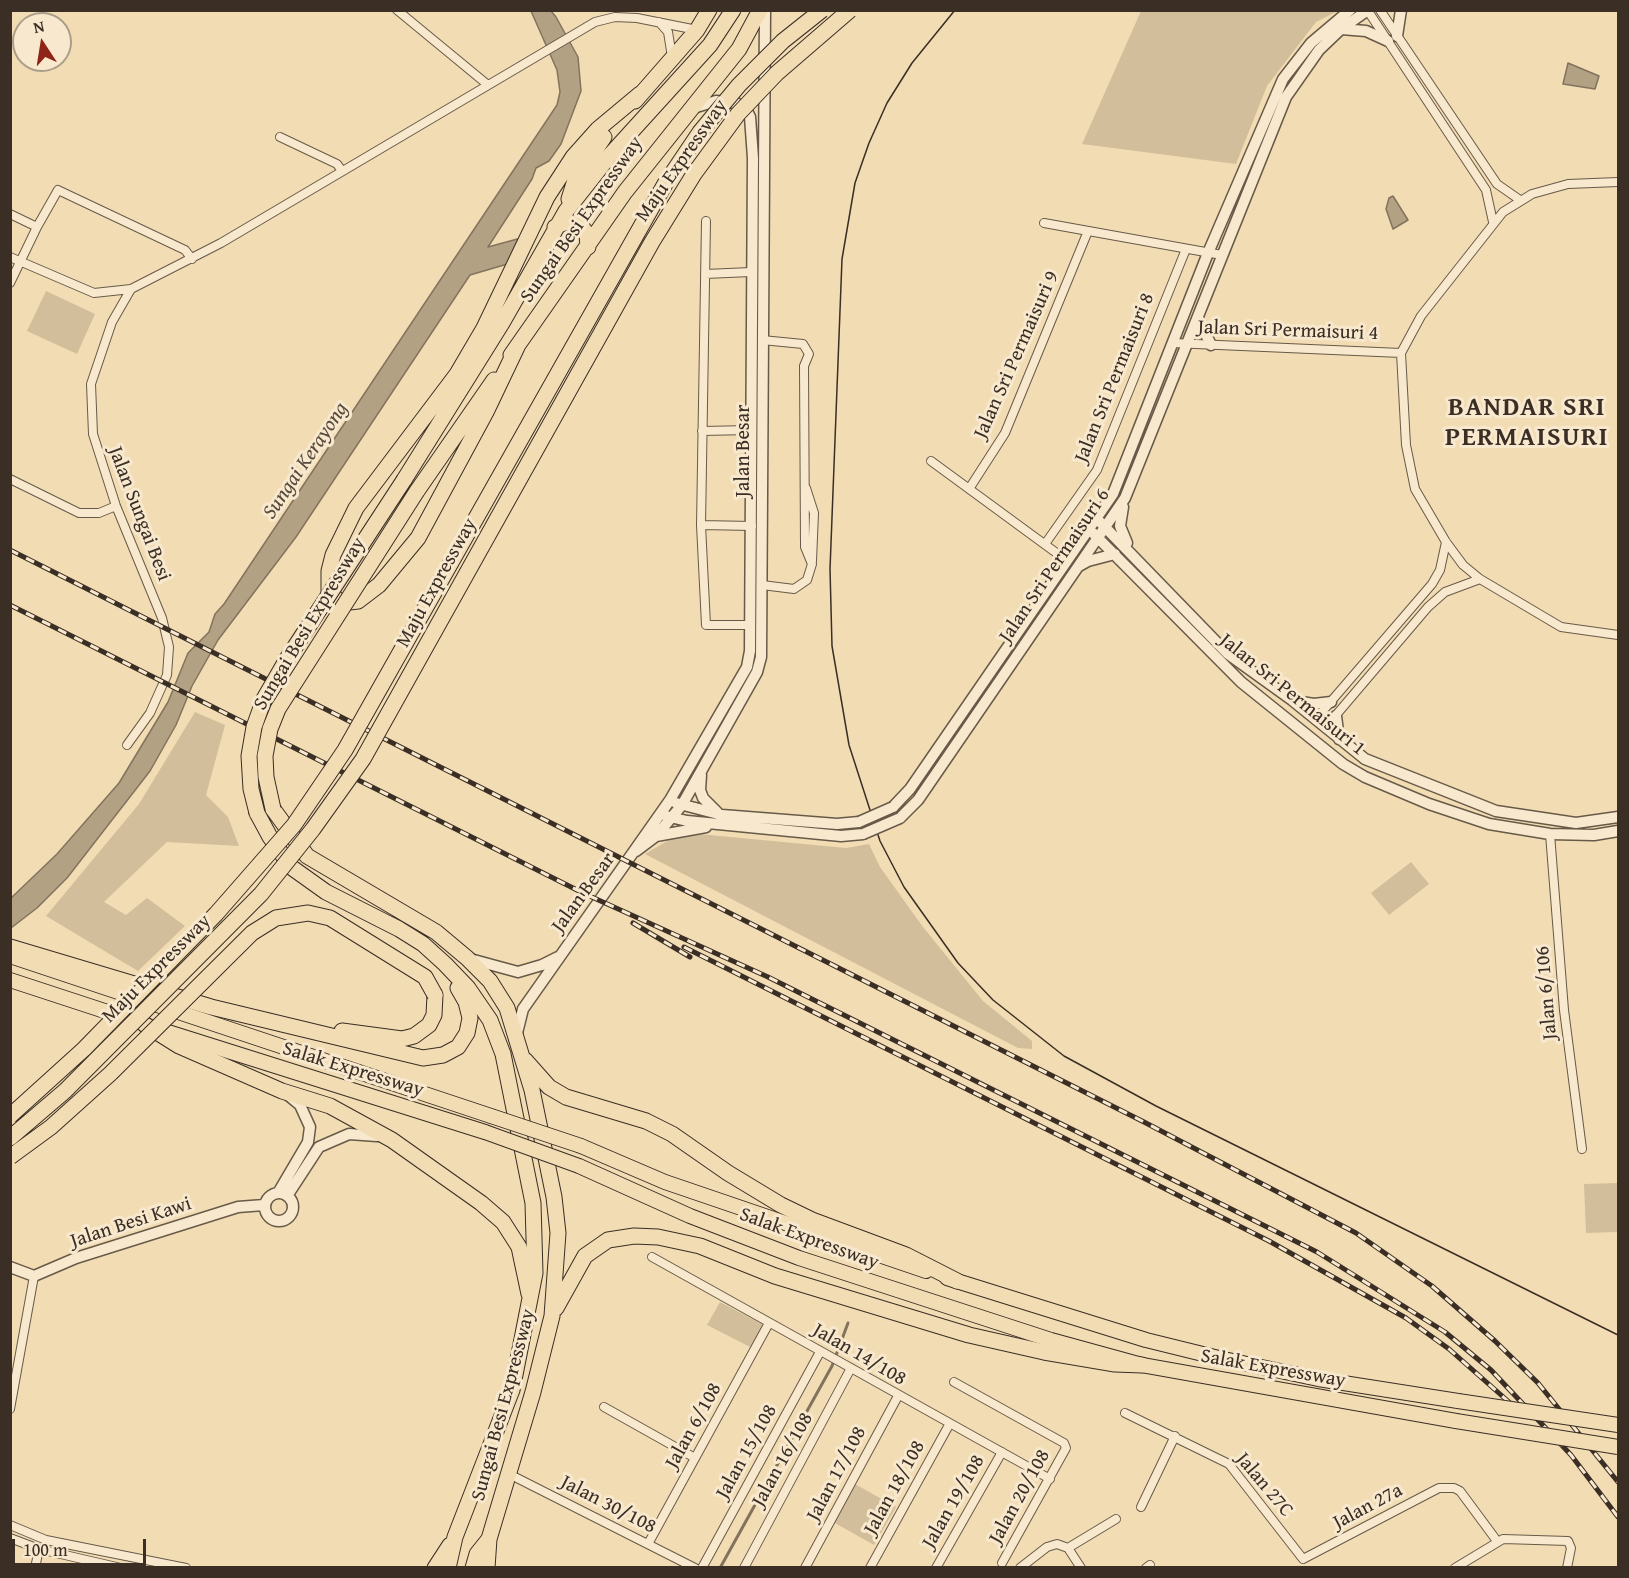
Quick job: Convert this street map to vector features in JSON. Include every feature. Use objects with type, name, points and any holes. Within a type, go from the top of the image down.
[{"type":"highway","points":[[566,211],[575,180],[595,147],[697,30],[709,10]]},
{"type":"highway","name":"Sungai Besi Expressway","points":[[448,1568],[455,1537],[512,1390],[531,1306],[535,1273],[533,1203],[502,1054],[490,1020],[468,988],[423,944],[399,928],[327,892],[291,867],[257,813],[251,789],[249,756],[254,727],[264,699],[287,659],[404,480],[502,323],[555,227],[611,154],[710,45],[733,10]]},
{"type":"highway","name":"Sungai Besi Expressway","points":[[473,1568],[477,1554],[489,1539],[533,1392],[552,1316],[556,1276],[558,1233],[555,1206],[517,1033],[507,1008],[490,981],[467,958],[436,932],[307,856],[273,809],[266,777],[265,756],[270,729],[278,709],[417,491],[625,192],[688,110],[739,49],[762,10]]},
{"type":"highway","name":"Maju Expressway","points":[[10,1116],[84,1049],[137,987],[256,871],[294,825],[345,750],[631,240],[700,132],[739,85],[783,41],[822,10]]},
{"type":"highway","name":"Maju Expressway","points":[[10,1138],[65,1091],[261,894],[313,829],[363,759],[651,242],[694,174],[738,114],[777,73],[850,10]]},
{"type":"highway","points":[[517,347],[486,412],[418,538],[379,585],[358,601],[341,603],[329,592],[329,572],[333,555],[356,508],[457,374],[484,328],[547,197],[573,157],[598,129],[640,94]]},
{"type":"highway","points":[[555,227],[564,223],[579,223],[587,234],[588,247]]},
{"type":"highway","points":[[10,1157],[60,1120],[110,1074],[252,933],[276,918],[308,913],[330,918],[425,977],[435,995],[434,1015],[429,1025],[414,1036],[402,1039],[338,1030],[300,1028]]},
{"type":"highway","points":[[10,947],[137,987],[403,1055],[423,1058],[443,1055],[458,1047],[467,1033],[470,1018],[466,1002],[445,964]]},
{"type":"highway","name":"Salak Expressway","points":[[16,958],[581,1146],[665,1182],[957,1281],[1146,1340],[1318,1379],[1618,1425]]},
{"type":"highway","name":"Salak Expressway","points":[[12,981],[485,1132],[579,1166],[690,1216],[800,1258],[945,1307],[1142,1365],[1456,1421],[1618,1447]]},
{"type":"highway","points":[[137,987],[179,1013]]},
{"type":"highway","points":[[144,1024],[179,1046],[282,1091],[330,1107],[392,1140],[481,1203],[503,1222],[519,1247],[531,1306]]},
{"type":"highway","points":[[523,1058],[549,1087],[566,1097],[646,1121],[672,1134],[728,1173],[781,1205],[906,1255],[957,1281]]},
{"type":"highway","points":[[552,1316],[585,1256],[608,1240],[634,1236],[658,1237],[700,1246],[775,1276],[969,1335],[1044,1352],[1115,1364],[1142,1365]]},
{"type":"highway","points":[[435,1568],[455,1537]]},
{"type":"highway","points":[[487,1568],[489,1539]]},
{"type":"street","points":[[397,10],[488,85]]},
{"type":"street","name":"Jalan Besar","points":[[636,851],[656,836],[682,805],[758,672],[761,657],[762,340],[758,203],[762,10]]},
{"type":"street","name":"Jalan Sri Permaisuri 6","points":[[661,813],[672,819],[837,824],[859,822],[893,807],[910,789],[1113,494],[1208,253],[1283,79],[1311,43],[1350,10]]},
{"type":"street","points":[[1368,10],[1393,38],[1497,184],[1520,200]]},
{"type":"street","name":"Jalan Sri Permaisuri 6","points":[[670,800],[721,820],[841,836],[863,834],[900,818],[918,800],[1125,498],[1286,97],[1305,66],[1341,29],[1368,10]]},
{"type":"street","points":[[1380,10],[1393,38],[1486,190],[1494,222]]},
{"type":"street","points":[[1393,38],[1401,10]]},
{"type":"street","points":[[10,257],[94,293],[130,289],[192,259],[595,22],[615,17],[697,30]]},
{"type":"street","points":[[658,22],[668,32],[672,57]]},
{"type":"street","points":[[1341,29],[1366,31],[1393,38]]},
{"type":"street","name":"Jalan Besar","points":[[517,1033],[523,1009],[670,800],[747,667],[750,651],[751,272],[758,203],[750,117],[746,109],[736,103],[716,101],[688,110]]},
{"type":"street","points":[[280,137],[338,164],[342,171]]},
{"type":"street","points":[[1618,182],[1568,184],[1520,200],[1494,222],[1421,316],[1401,352],[1407,445],[1415,489],[1446,542],[1463,565],[1480,579],[1561,627],[1618,635]]},
{"type":"street","points":[[10,283],[54,193],[63,190],[185,250],[192,259]]},
{"type":"street","points":[[10,214],[37,227]]},
{"type":"street","points":[[706,221],[701,525],[706,625],[750,625]]},
{"type":"street","points":[[1044,223],[1222,255]]},
{"type":"street","name":"Jalan Sri Permaisuri 9","points":[[969,489],[1005,433],[1088,231]]},
{"type":"street","name":"Jalan Sri Permaisuri 8","points":[[1045,544],[1097,470],[1186,249]]},
{"type":"street","points":[[705,274],[751,272]]},
{"type":"street","name":"Jalan Sungai Besi","points":[[127,745],[150,713],[167,675],[169,647],[162,618],[116,506],[93,434],[91,384],[112,322],[130,289]]},
{"type":"street","points":[[1198,318],[1211,345]]},
{"type":"street","points":[[762,340],[803,344],[809,354],[804,366],[805,485],[806,547],[812,564],[807,580],[794,589],[762,585]]},
{"type":"street","name":"Jalan Sri Permaisuri 4","points":[[1173,343],[1401,352]]},
{"type":"street","points":[[702,431],[751,430]]},
{"type":"street","points":[[931,461],[1066,560]]},
{"type":"street","points":[[10,479],[79,513],[99,513],[116,506]]},
{"type":"street","points":[[1125,498],[1120,526],[1131,550]]},
{"type":"street","name":"Jalan Sri Permaisuri 1","points":[[1096,518],[1131,550],[1228,654],[1292,700],[1318,726],[1365,759],[1496,811],[1576,823],[1618,817]]},
{"type":"street","points":[[701,525],[752,526]]},
{"type":"street","name":"Jalan Sri Permaisuri 1","points":[[1088,529],[1241,682],[1365,777],[1400,793],[1489,824],[1550,834],[1594,835],[1618,831]]},
{"type":"street","points":[[1322,746],[1318,726],[1331,702],[1432,584],[1440,570],[1446,542]]},
{"type":"street","points":[[1077,567],[1088,561],[1115,554]]},
{"type":"street","points":[[1296,724],[1318,726],[1336,716],[1428,608],[1445,592],[1480,579]]},
{"type":"street","points":[[1292,700],[1314,704],[1331,702]]},
{"type":"street","points":[[1336,716],[1339,740]]},
{"type":"street","points":[[656,836],[721,820],[703,798],[700,781],[703,768]]},
{"type":"street","points":[[1400,793],[1407,777]]},
{"type":"street","name":"Jalan 6/106","points":[[1550,834],[1564,1010],[1582,1149]]},
{"type":"street","name":"Jalan Besar","points":[[467,958],[518,972],[542,965],[561,955]]},
{"type":"street","points":[[282,1091],[300,1105],[310,1127],[308,1142],[282,1194]]},
{"type":"street","points":[[282,1194],[293,1207],[291,1216],[284,1221],[275,1221],[268,1217],[264,1205],[269,1197],[282,1194],[319,1147],[333,1139],[364,1134],[392,1140]]},
{"type":"street","name":"Jalan Besi Kawi","points":[[34,1276],[76,1258],[238,1207],[264,1205]]},
{"type":"street","name":"Jalan 14/108","points":[[652,1257],[949,1425],[1050,1479]]},
{"type":"street","points":[[10,1267],[34,1276],[10,1409]]},
{"type":"street","name":"Jalan 6/108","points":[[648,1544],[769,1323]]},
{"type":"street","name":"Jalan 15/108","points":[[702,1568],[825,1354]]},
{"type":"street","name":"Jalan 16/108","points":[[744,1568],[851,1368]]},
{"type":"street","name":"Jalan 20/108","points":[[954,1382],[1064,1443],[1066,1448],[1002,1563]]},
{"type":"street","name":"Jalan 17/108","points":[[805,1568],[898,1396]]},
{"type":"street","points":[[604,1407],[695,1458]]},
{"type":"street","name":"Jalan 27C","points":[[1125,1413],[1229,1464],[1301,1563]]},
{"type":"street","name":"Jalan 18/108","points":[[870,1568],[949,1425]]},
{"type":"street","points":[[1141,1507],[1175,1436]]},
{"type":"street","name":"Jalan 19/108","points":[[936,1568],[1002,1452]]},
{"type":"street","name":"Jalan 30/108","points":[[507,1473],[694,1568]]},
{"type":"street","name":"Jalan 27a","points":[[1301,1563],[1439,1488],[1448,1487],[1460,1491],[1497,1541]]},
{"type":"street","points":[[1068,1548],[1116,1519]]},
{"type":"street","points":[[10,1525],[46,1540],[186,1568]]},
{"type":"street","points":[[10,1538],[39,1549],[121,1568]]},
{"type":"street","points":[[1455,1568],[1497,1541],[1568,1540],[1571,1548],[1567,1568]]},
{"type":"street","points":[[1020,1568],[1047,1547],[1057,1544],[1068,1548],[1081,1568]]},
{"type":"street","points":[[35,1568],[39,1549]]},
{"type":"shaded area","points":[[1141,10],[1338,11],[1316,22],[1267,86],[1236,164],[1082,144]]},
{"type":"shaded area","points":[[531,11],[551,11],[556,17],[578,57],[581,91],[561,144],[549,161],[536,168],[532,179],[488,247],[521,238],[511,263],[470,275],[296,537],[218,640],[192,686],[176,725],[150,771],[67,878],[37,908],[11,928],[10,899],[57,854],[119,783],[168,702],[188,653],[209,632],[215,614],[224,604],[557,105],[560,92],[557,70]]},
{"type":"shaded area","points":[[1568,63],[1599,76],[1595,89],[1563,84]]},
{"type":"shaded area","points":[[1393,196],[1408,220],[1393,229],[1386,209],[1389,198]]},
{"type":"shaded area","points":[[46,291],[95,314],[77,354],[27,331]]},
{"type":"shaded area","points":[[195,712],[225,725],[206,795],[228,817],[239,846],[167,842],[104,902],[126,915],[147,898],[185,926],[138,971],[46,916],[139,804]]},
{"type":"shaded area","points":[[699,834],[846,848],[869,844],[880,867],[923,927],[983,1001],[1032,1041],[1032,1049],[1018,1048],[645,854],[674,837]]},
{"type":"shaded area","points":[[1411,862],[1429,884],[1389,915],[1371,893]]},
{"type":"shaded area","points":[[1618,1183],[1618,1232],[1586,1233],[1584,1184]]},
{"type":"shaded area","points":[[720,1302],[764,1325],[752,1348],[707,1325]]},
{"type":"shaded area","points":[[855,1484],[896,1507],[874,1545],[833,1522]]},
{"type":"waterway","points":[[720,1568],[832,1366],[848,1323]]},
{"type":"tram line","points":[[955,10],[912,63],[887,103],[869,143],[855,183],[842,259],[830,569],[832,646],[849,745],[880,841],[904,887],[958,963],[993,1000],[1064,1056],[1156,1106],[1618,1335]]},
{"type":"railway","points":[[10,550],[1144,1122],[1356,1233],[1432,1286],[1495,1341],[1538,1383],[1618,1482]]},
{"type":"railway","points":[[10,605],[583,893],[768,977],[1317,1252],[1445,1332],[1491,1370],[1571,1455],[1618,1517]]},
{"type":"railway","points":[[633,923],[690,957]]},
{"type":"railway","points":[[684,947],[1269,1241],[1406,1318],[1449,1349],[1518,1410]]},
{"type":"district","name":"BANDAR SRI PERMAISURI","points":[[1527,423]]},
{"type":"water label","name":"Sungai Kerayong","points":[[306,461]]}]
